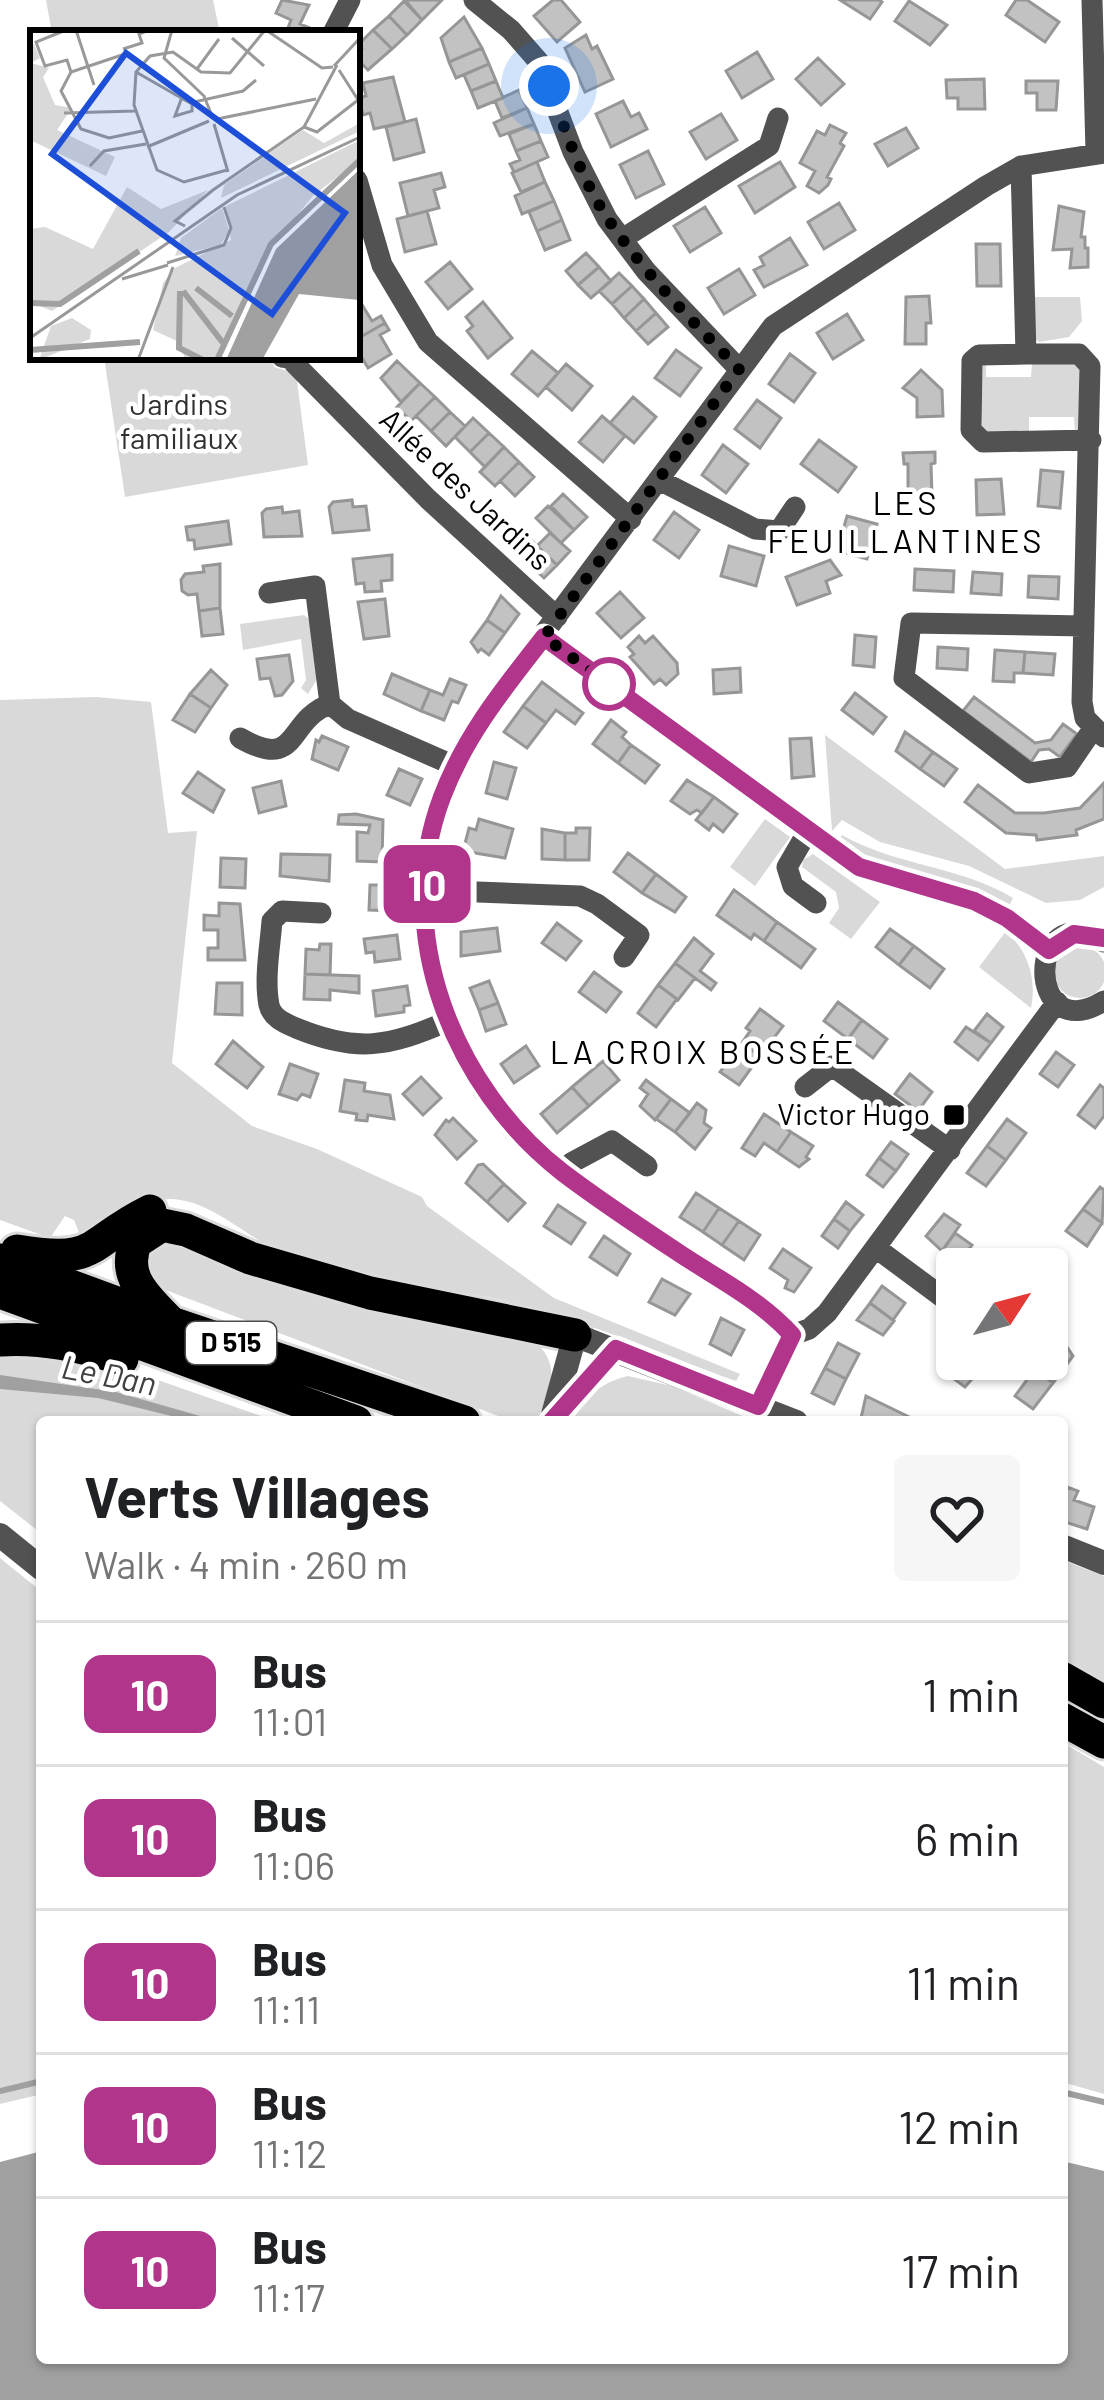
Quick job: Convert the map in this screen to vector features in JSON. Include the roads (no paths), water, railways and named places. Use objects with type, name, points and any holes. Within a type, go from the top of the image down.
[{"type":"highway","points":[[0,1256],[77,1256],[152,1210],[179,1208],[219,1226],[285,1268]]},
{"type":"highway","points":[[171,1323],[133,1280],[132,1251],[154,1227],[186,1229],[250,1258],[370,1293],[575,1335]]},
{"type":"highway","name":"D 515","points":[[0,1256],[171,1323],[446,1416]]},
{"type":"highway","name":"D 515","points":[[0,1292],[340,1416]]},
{"type":"highway","points":[[0,1340],[21,1338],[84,1347],[217,1388],[333,1416]]},
{"type":"highway","points":[[1068,1681],[1104,1702]]},
{"type":"highway","points":[[1068,1722],[1104,1742]]},
{"type":"street","points":[[335,30],[350,0]]},
{"type":"street","points":[[474,0],[511,30],[539,62],[573,152],[607,219],[646,271],[739,369]]},
{"type":"street","points":[[792,1335],[757,1301],[566,1175],[515,1132],[494,1107],[468,1067],[448,1021],[430,957],[426,890],[432,834],[455,766],[480,719],[773,326],[1021,166],[1100,153],[1092,0]]},
{"type":"street","points":[[622,239],[769,146],[778,118]]},
{"type":"street","points":[[1021,166],[1026,354]]},
{"type":"street","points":[[360,191],[387,276],[428,342],[631,519]]},
{"type":"street","points":[[1084,626],[911,623],[904,678],[1029,773],[1067,767],[1098,733],[1082,702],[1091,440],[1090,366],[1079,354],[979,356],[972,361],[971,430],[975,438],[983,442],[1091,440]]},
{"type":"street","name":"Allée des Jardins","points":[[291,360],[413,484],[557,617]]},
{"type":"street","points":[[659,480],[755,529],[778,530],[795,507]]},
{"type":"street","points":[[269,593],[315,586],[330,704],[348,719],[455,766]]},
{"type":"street","points":[[544,637],[859,867],[974,901],[1007,918],[1049,950]]},
{"type":"street","points":[[240,738],[264,752],[280,750],[311,711],[330,704]]},
{"type":"street","points":[[808,831],[787,867],[793,886],[816,903]]},
{"type":"street","points":[[426,890],[580,896],[638,935],[624,957]]},
{"type":"street","points":[[321,914],[282,910],[272,921],[269,1004],[276,1017],[347,1045],[376,1046],[448,1021]]},
{"type":"street","points":[[1104,941],[1074,934],[1049,950],[1042,977],[1057,1002],[1076,1009],[1104,1001]]},
{"type":"street","points":[[758,1406],[792,1335],[808,1329],[826,1313],[1057,1002]]},
{"type":"street","points":[[805,1088],[832,1066],[950,1150]]},
{"type":"street","points":[[566,1175],[571,1163],[612,1141],[647,1166]]},
{"type":"street","points":[[876,1248],[936,1292]]},
{"type":"street","points":[[553,1416],[575,1335],[782,1416]]},
{"type":"street","points":[[556,1416],[616,1349]]},
{"type":"street","points":[[0,1535],[36,1563]]},
{"type":"street","points":[[1068,1549],[1104,1564]]},
{"type":"waterway","points":[[0,2091],[36,2082]]},
{"type":"waterway","points":[[1068,2093],[1104,2102]]},
{"type":"place","name":"Victor Hugo","points":[[954,1115]]},
{"type":"district","name":"LES FEUILLANTINES","points":[[906,522]]},
{"type":"district","name":"LA CROIX BOSSÉE","points":[[703,1052]]},
{"type":"park label","name":"Jardins familiaux","points":[[179,422]]},
{"type":"water label","name":"Le Dan","points":[[109,1375]]}]
